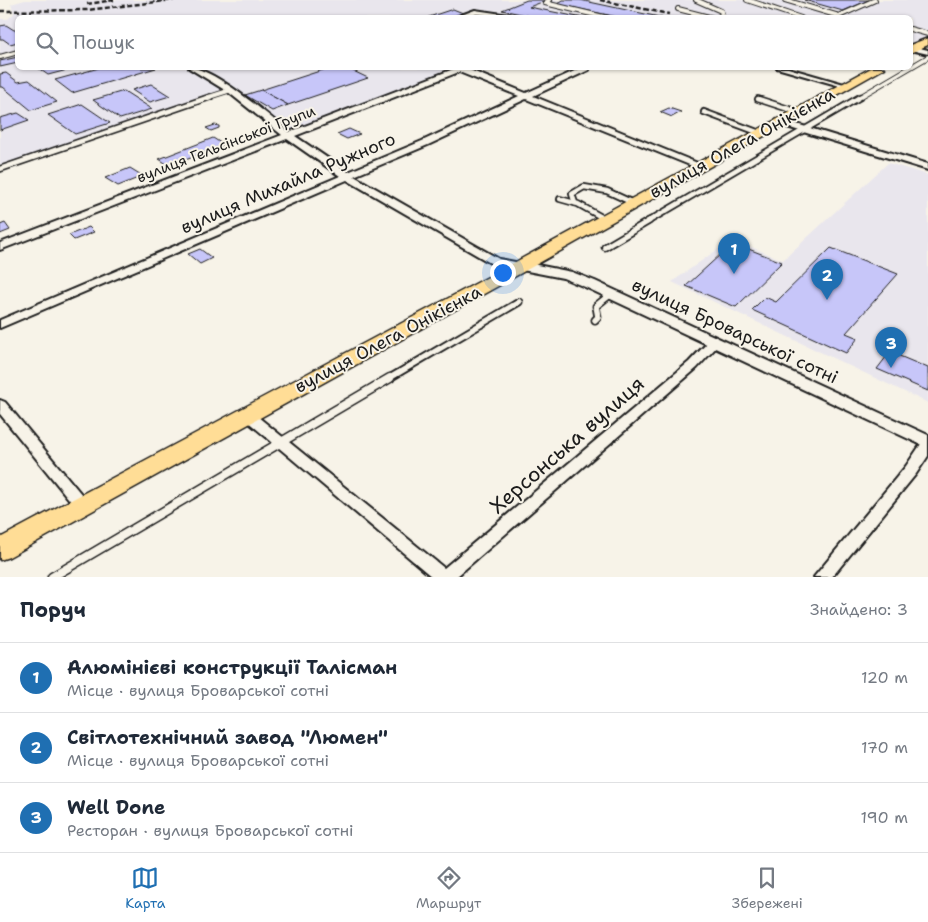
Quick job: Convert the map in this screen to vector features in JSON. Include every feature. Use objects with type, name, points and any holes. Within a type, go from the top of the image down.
[{"type":"main road","points":[[913,48],[928,41]]},
{"type":"main road","name":"вулиця Олега Онікієнка","points":[[0,550],[522,266],[875,70]]},
{"type":"street","points":[[466,15],[475,12],[496,15]]},
{"type":"street","points":[[913,49],[928,52]]},
{"type":"street","points":[[196,70],[231,90],[347,176],[496,262],[522,266]]},
{"type":"street","name":"вулиця Гельсінської Групи","points":[[0,247],[456,70]]},
{"type":"street","points":[[466,70],[700,166]]},
{"type":"street","name":"вулиця Михайла Ружного","points":[[0,324],[425,143],[582,70]]},
{"type":"street","points":[[788,70],[847,86]]},
{"type":"street","points":[[780,122],[928,166]]},
{"type":"street","name":"вулиця Броварської сотні","points":[[522,266],[567,276],[611,294],[928,444]]},
{"type":"street","name":"Херсонська вулиця","points":[[445,577],[693,365],[715,342]]},
{"type":"street","points":[[0,406],[5,420],[82,505]]},
{"type":"street","points":[[247,415],[280,444],[445,577]]},
{"type":"street","points":[[822,577],[911,470],[928,444]]},
{"type":"lane","points":[[549,0],[545,3],[595,15]]},
{"type":"lane","points":[[696,0],[721,11],[721,15]]},
{"type":"lane","points":[[747,0],[793,15]]},
{"type":"lane","points":[[785,0],[836,15]]},
{"type":"lane","points":[[841,15],[875,0]]},
{"type":"lane","points":[[678,9],[701,15]]},
{"type":"lane","points":[[913,30],[928,34]]},
{"type":"lane","points":[[0,57],[15,53]]},
{"type":"lane","points":[[913,66],[928,57]]},
{"type":"lane","points":[[605,248],[906,70]]},
{"type":"lane","points":[[0,169],[231,90]]},
{"type":"lane","points":[[758,99],[798,112]]},
{"type":"lane","points":[[704,112],[760,133]]},
{"type":"lane","points":[[575,202],[572,194],[584,187],[607,191],[633,204]]},
{"type":"lane","points":[[560,198],[575,202],[605,219]]},
{"type":"lane","points":[[595,320],[598,317],[596,306],[611,294]]},
{"type":"lane","points":[[52,577],[519,302]]},
{"type":"shaded area","points":[[25,0],[928,0],[928,41],[913,47],[913,15],[498,15],[480,12],[471,15],[15,15],[15,70],[446,70],[451,72],[288,134],[231,91],[0,169],[0,19],[8,19],[14,13],[11,4]]},
{"type":"shaded area","points":[[888,163],[928,175],[928,403],[672,282],[732,239],[783,260]]},
{"type":"building","points":[[527,0],[547,0],[529,7],[568,15],[526,15],[502,10]]},
{"type":"building","points":[[563,0],[580,0],[650,15],[608,15],[557,4]]},
{"type":"building","points":[[804,0],[869,0],[843,11]]},
{"type":"building","points":[[453,9],[463,13],[457,15],[435,15]]},
{"type":"building","points":[[6,25],[15,30],[15,43],[10,44],[0,39],[0,26]]},
{"type":"building","points":[[15,58],[15,64],[0,67],[0,61]]},
{"type":"building","points":[[41,70],[67,70],[48,75]]},
{"type":"building","points":[[92,70],[149,70],[72,93],[55,80]]},
{"type":"building","points":[[323,70],[351,70],[368,78],[288,105],[261,90]]},
{"type":"building","points":[[6,73],[18,82],[29,80],[57,102],[31,110],[3,87],[0,87],[0,74]]},
{"type":"building","points":[[151,84],[170,96],[150,102],[132,90]]},
{"type":"building","points":[[261,90],[288,105],[272,111],[245,95]]},
{"type":"building","points":[[124,91],[152,109],[120,119],[93,100]]},
{"type":"building","points":[[82,104],[110,123],[75,134],[48,115]]},
{"type":"building","points":[[669,108],[681,112],[672,117],[660,112]]},
{"type":"building","points":[[18,113],[29,120],[0,130],[0,118]]},
{"type":"building","points":[[215,125],[219,126],[219,128],[211,131],[206,128]]},
{"type":"building","points":[[349,129],[360,134],[347,139],[337,134]]},
{"type":"building","points":[[213,138],[224,145],[170,166],[159,159]]},
{"type":"building","points":[[130,168],[143,176],[118,186],[105,178]]},
{"type":"building","points":[[5,223],[10,230],[0,234],[0,225]]},
{"type":"building","points":[[89,227],[94,232],[74,240],[69,235]]},
{"type":"building","points":[[733,243],[782,262],[736,307],[686,286]]},
{"type":"building","points":[[831,248],[898,274],[846,333],[858,338],[846,353],[752,310],[765,297],[776,302]]},
{"type":"building","points":[[200,249],[212,258],[200,264],[188,254]]},
{"type":"building","points":[[890,352],[928,368],[928,391],[877,369]]},
{"type":"railway","points":[[87,4],[114,0]]},
{"type":"railway","points":[[0,11],[87,10],[174,0]]},
{"type":"railway","points":[[600,0],[669,14]]},
{"type":"place","name":"Алюмінієві конструкції Талісман","points":[[734,274]]},
{"type":"place","name":"Світлотехнічний завод \"Люмен\"","points":[[827,300]]},
{"type":"place","name":"Well Done","points":[[891,368]]}]
